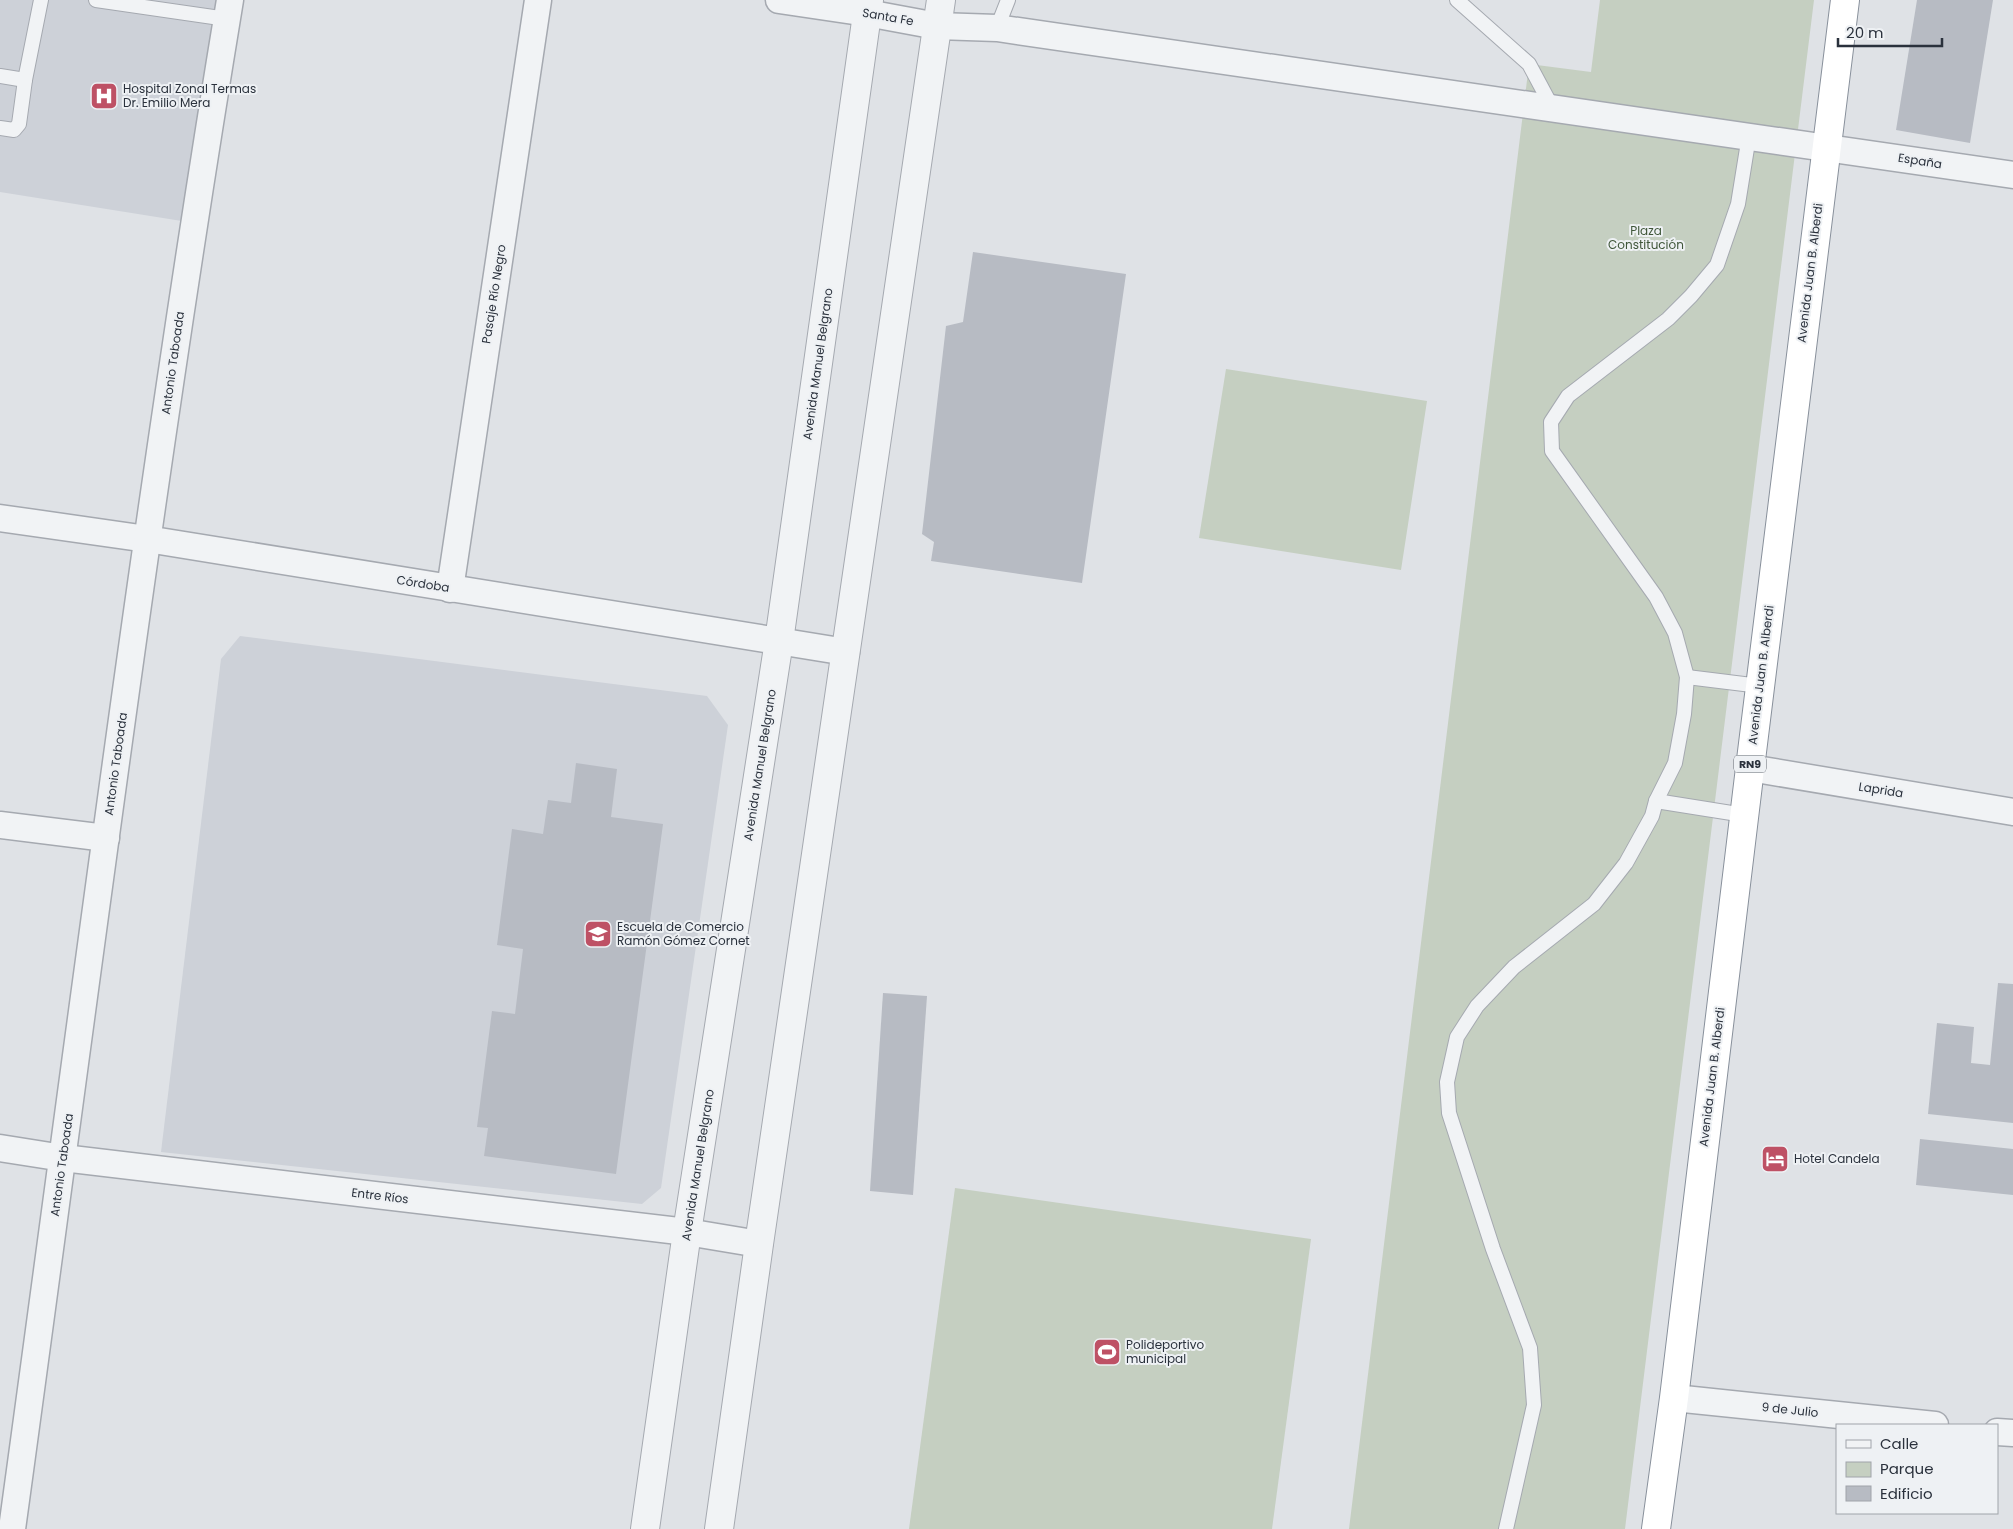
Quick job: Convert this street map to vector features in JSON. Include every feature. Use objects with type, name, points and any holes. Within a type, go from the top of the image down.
[{"type":"highway","name":"Avenida Juan B. Alberdi","points":[[1656,1529],[1674,1398],[1845,0]]},
{"type":"street","name":"Pasaje Río Negro","points":[[450,589],[538,0]]},
{"type":"street","name":"Santa Fe","points":[[779,0],[868,6],[937,26],[997,28],[1552,107]]},
{"type":"street","points":[[719,1529],[941,0]]},
{"type":"street","name":"Avenida Manuel Belgrano","points":[[645,1529],[687,1232],[779,640],[868,6]]},
{"type":"street","name":"Antonio Taboada","points":[[12,1529],[146,539],[193,226],[229,10]]},
{"type":"street","name":"España","points":[[1552,107],[2013,175]]},
{"type":"street","name":"Córdoba","points":[[0,518],[146,539],[846,652]]},
{"type":"street","name":"Laprida","points":[[1750,768],[2013,812]]},
{"type":"street","points":[[0,825],[106,838]]},
{"type":"street","name":"Entre Ríos","points":[[0,1148],[63,1158],[687,1232],[759,1244]]},
{"type":"street","name":"9 de Julio","points":[[1674,1398],[1926,1424]]},
{"type":"street","points":[[1998,1432],[2013,1433]]},
{"type":"lane","points":[[0,128],[14,130],[19,124],[25,80],[41,0]]},
{"type":"lane","points":[[96,0],[229,10]]},
{"type":"lane","points":[[997,28],[1008,0]]},
{"type":"lane","points":[[1457,0],[1529,64],[1552,107]]},
{"type":"lane","points":[[0,76],[25,80]]},
{"type":"lane","points":[[1506,1529],[1534,1405],[1530,1348],[1493,1249],[1449,1113],[1447,1082],[1457,1038],[1477,1006],[1514,967],[1594,904],[1626,863],[1652,816],[1656,801],[1675,763],[1684,714],[1688,677],[1675,632],[1656,597],[1552,451],[1551,422],[1568,396],[1668,319],[1691,296],[1717,264],[1738,204],[1749,136]]},
{"type":"lane","points":[[1688,677],[1760,686]]},
{"type":"lane","points":[[1656,801],[1744,815]]},
{"type":"shaded area","name":"Hospital Zonal Termas Dr. Emilio Mera","points":[[0,0],[222,0],[188,222],[0,192]]},
{"type":"shaded area","points":[[240,636],[707,696],[728,725],[661,1188],[642,1204],[161,1152],[221,659]]},
{"type":"green space","name":"Plaza Constitución","points":[[1600,0],[1814,0],[1625,1529],[1349,1529],[1529,64],[1591,72]]},
{"type":"green space","points":[[1226,369],[1427,401],[1401,570],[1199,538]]},
{"type":"green space","points":[[955,1188],[1311,1239],[1272,1529],[909,1529]]},
{"type":"building","points":[[1917,0],[1993,0],[1970,143],[1896,130]]},
{"type":"building","points":[[973,252],[1126,274],[1082,583],[931,561],[934,542],[922,534],[946,326],[963,322]]},
{"type":"building","points":[[576,763],[617,769],[611,817],[663,824],[616,1174],[484,1156],[488,1128],[477,1127],[492,1011],[515,1014],[523,949],[497,945],[512,829],[543,834],[548,800],[571,803]]},
{"type":"building","points":[[1998,983],[2013,984],[2013,1123],[1928,1114],[1937,1023],[1974,1027],[1971,1063],[1990,1065]]},
{"type":"building","points":[[883,993],[927,996],[913,1195],[870,1191]]},
{"type":"building","points":[[1920,1139],[2013,1149],[2013,1195],[1916,1185]]},
{"type":"place","name":"Hospital Zonal Termas Dr. Emilio Mera","points":[[104,96]]},
{"type":"place","name":"Escuela de Comercio Ramón Gómez Cornet","points":[[598,934]]},
{"type":"place","name":"Hotel Candela","points":[[1775,1159]]},
{"type":"place","name":"Polideportivo municipal","points":[[1107,1352]]}]
